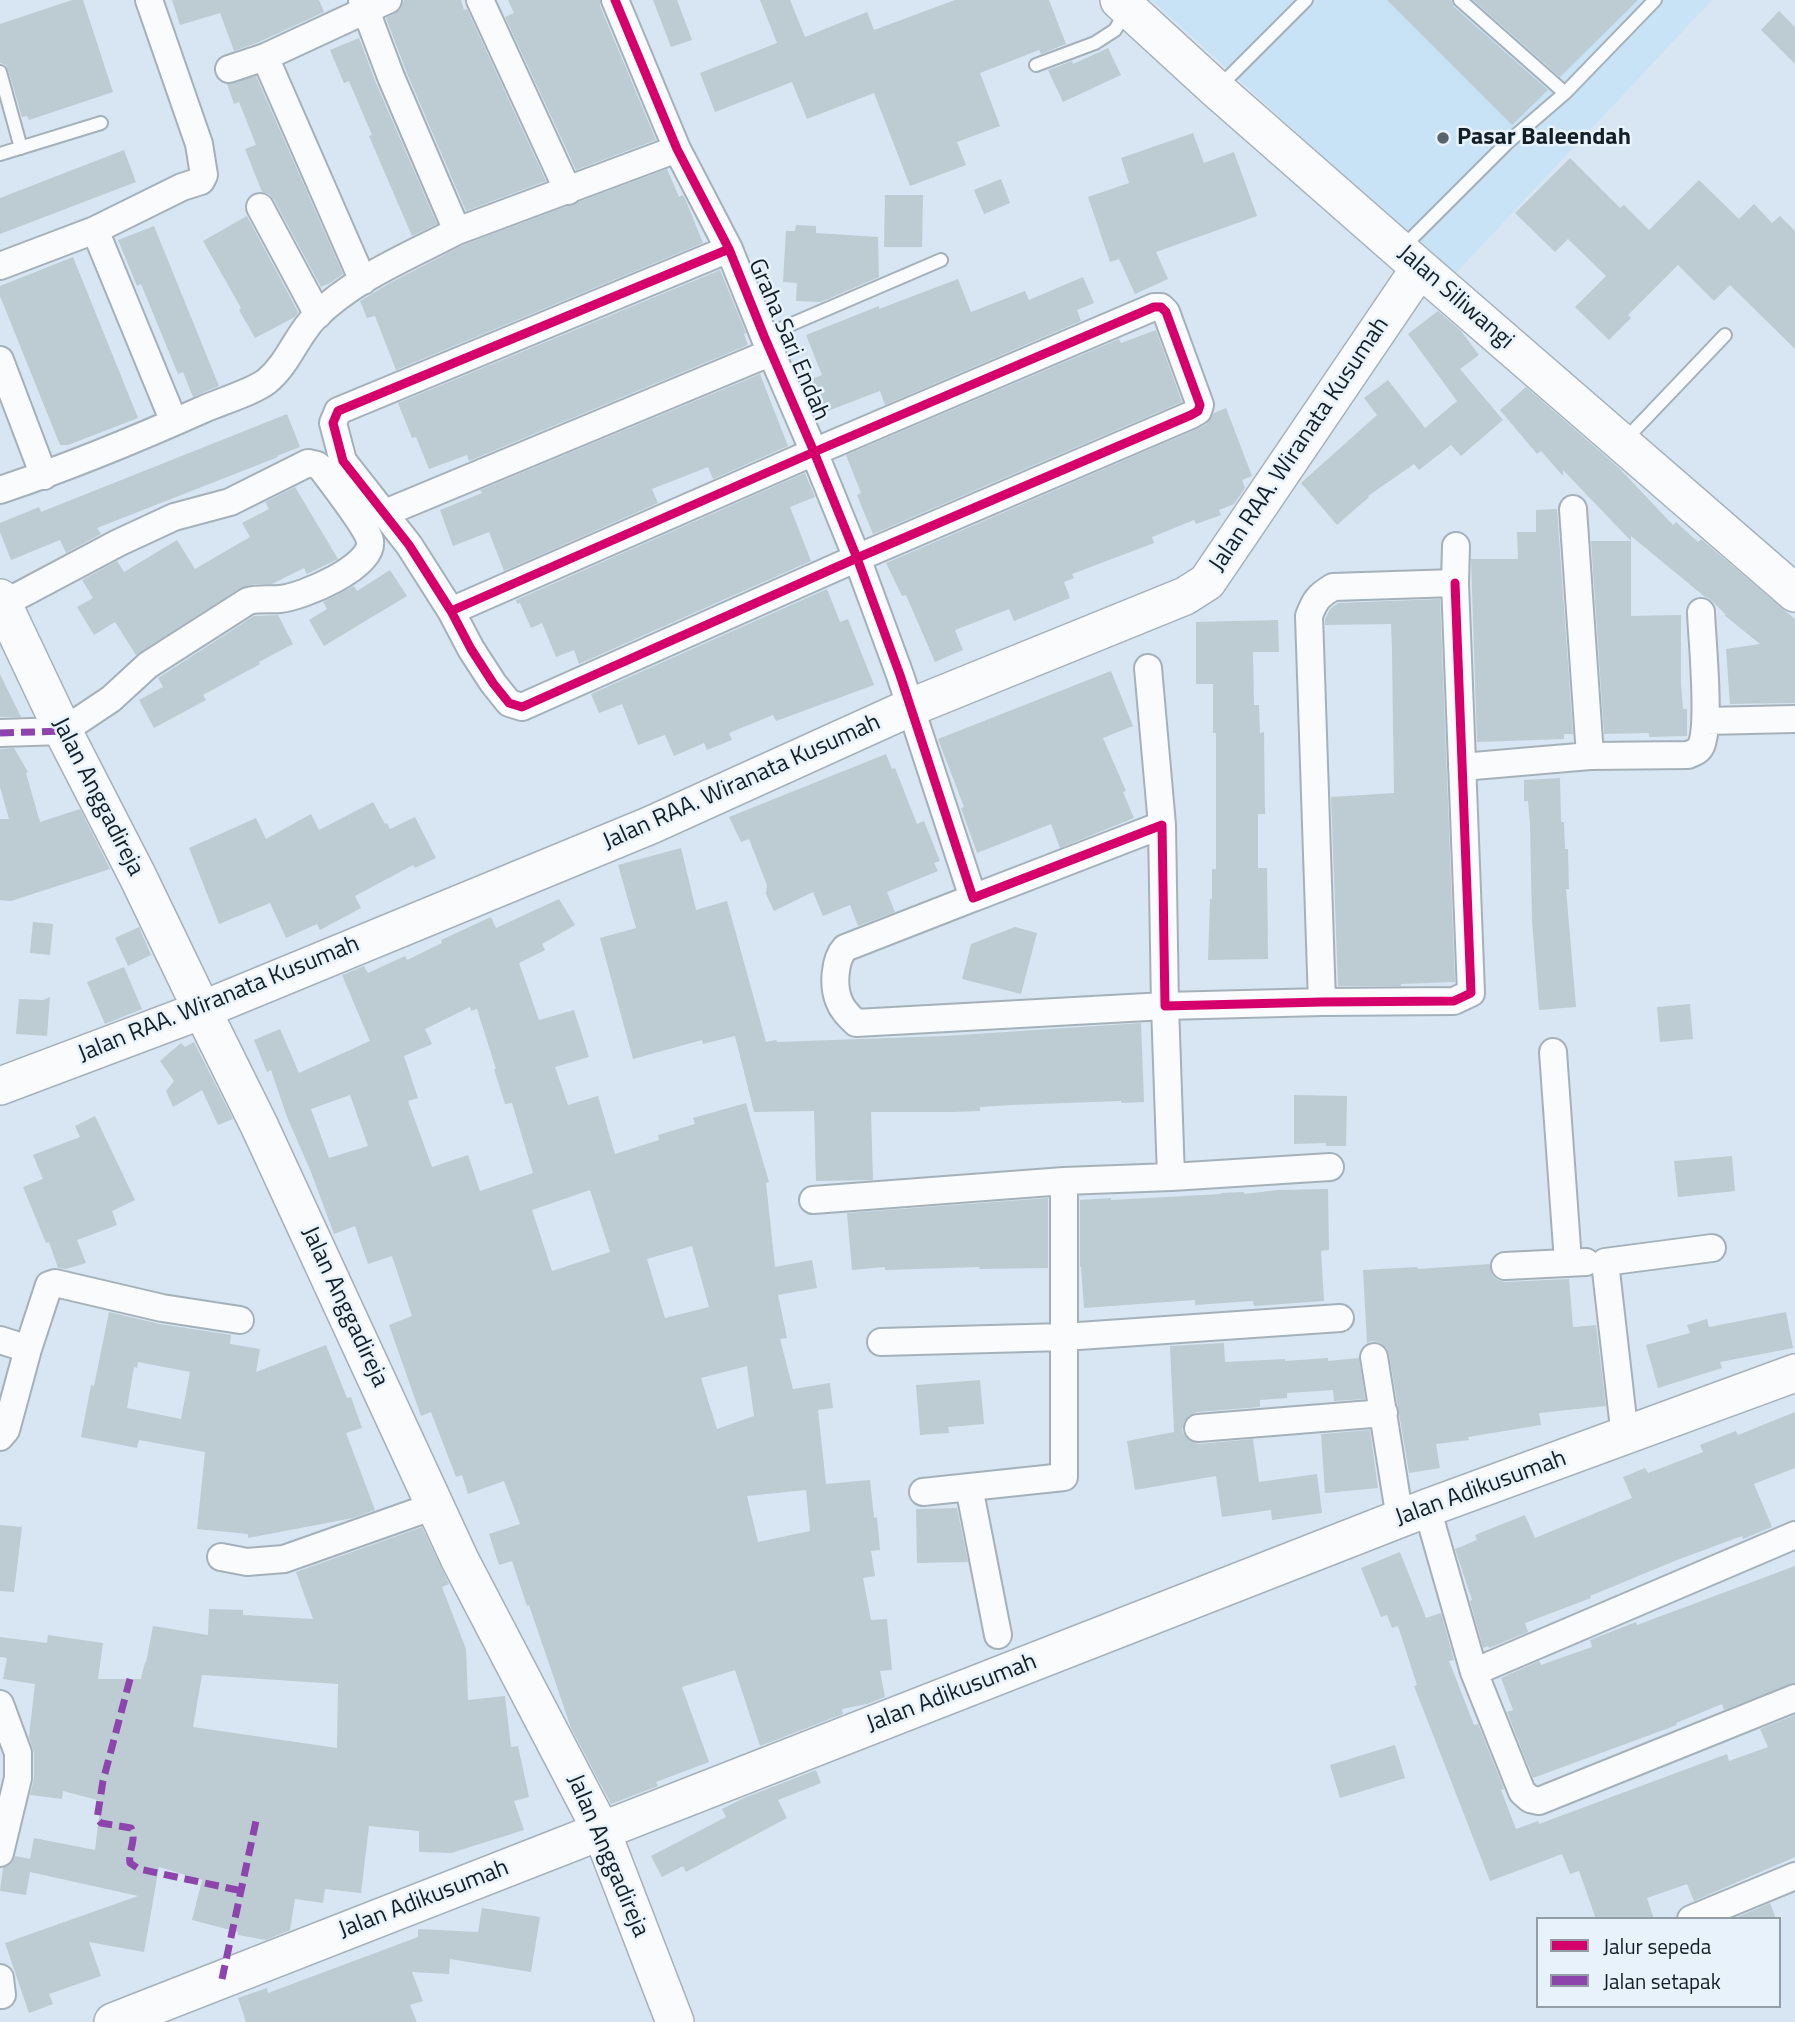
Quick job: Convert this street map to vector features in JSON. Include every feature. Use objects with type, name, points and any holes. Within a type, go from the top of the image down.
[{"type":"main road","name":"Jalan Siliwangi","points":[[1124,4],[1216,89],[1795,593]]},
{"type":"main road","name":"Jalan RAA. Wiranata Kusumah","points":[[0,1086],[202,1010],[665,819],[909,708],[1185,597],[1207,582],[1410,259]]},
{"type":"main road","name":"Jalan Anggadireja","points":[[6,620],[138,877],[260,1125],[460,1560],[601,1830],[675,2022]]},
{"type":"main road","name":"Jalan Adikusumah","points":[[113,2022],[1413,1514],[1795,1373]]},
{"type":"street","points":[[0,266],[95,230],[205,175],[199,144],[149,0]]},
{"type":"street","points":[[480,0],[568,191]]},
{"type":"street","name":"Graha Sari Endah","points":[[616,0],[677,149],[729,249],[857,558],[900,675],[973,898]]},
{"type":"street","points":[[229,69],[265,57],[372,3],[391,76],[457,231]]},
{"type":"street","points":[[265,57],[362,281]]},
{"type":"street","points":[[0,490],[174,422],[267,381],[318,315],[345,293],[362,281],[457,231],[677,149]]},
{"type":"street","points":[[260,207],[318,315]]},
{"type":"street","points":[[95,230],[174,422]]},
{"type":"street","points":[[451,611],[1154,307],[1161,307],[1167,312],[1200,405],[1198,411],[857,558],[522,707],[509,703],[471,649],[451,611],[409,545],[343,461],[333,423],[338,411],[729,249]]},
{"type":"street","points":[[385,513],[768,344]]},
{"type":"street","points":[[0,360],[44,475]]},
{"type":"street","points":[[0,733],[64,731],[111,699],[148,665],[248,601],[260,598],[282,599],[342,576],[367,555],[370,543],[365,530],[322,470],[317,465],[308,463],[230,502],[174,517],[118,542],[6,620]]},
{"type":"street","points":[[1573,509],[1590,756]]},
{"type":"street","points":[[1162,825],[845,948],[838,955],[835,971],[838,1001],[856,1023],[1165,1006],[1454,1002],[1471,993],[1455,583],[1456,546]]},
{"type":"street","points":[[1321,1002],[1309,616],[1315,600],[1333,587],[1455,583]]},
{"type":"street","points":[[1462,767],[1590,756],[1688,755],[1696,752],[1701,746],[1706,721],[1701,612]]},
{"type":"street","points":[[1148,668],[1162,825],[1171,1177]]},
{"type":"street","points":[[1706,721],[1795,719]]},
{"type":"street","points":[[1553,1052],[1568,1262]]},
{"type":"street","points":[[813,1200],[1064,1181],[1330,1167]]},
{"type":"street","points":[[923,1492],[1064,1477],[1064,1181]]},
{"type":"street","points":[[1505,1266],[1605,1262],[1712,1248]]},
{"type":"street","points":[[1605,1262],[1625,1437]]},
{"type":"street","points":[[0,1437],[6,1430],[49,1285],[55,1283],[162,1308],[240,1320]]},
{"type":"street","points":[[881,1342],[1064,1337],[1340,1318]]},
{"type":"street","points":[[0,1340],[29,1349]]},
{"type":"street","points":[[1374,1357],[1384,1413],[1413,1514],[1522,1792],[1530,1799],[1539,1801],[1795,1698]]},
{"type":"street","points":[[1198,1428],[1384,1413]]},
{"type":"street","points":[[969,1487],[998,1635]]},
{"type":"street","points":[[221,1557],[247,1562],[284,1559],[434,1504]]},
{"type":"street","points":[[1474,1672],[1795,1535]]},
{"type":"street","points":[[0,1704],[18,1753],[18,1778],[0,1853]]},
{"type":"street","points":[[1696,1917],[1795,1876]]},
{"type":"lane","points":[[1216,89],[1306,0]]},
{"type":"lane","points":[[1460,0],[1564,93]]},
{"type":"lane","points":[[1410,259],[1507,143],[1564,93],[1655,0]]},
{"type":"lane","points":[[1036,65],[1095,43],[1115,30],[1124,4]]},
{"type":"lane","points":[[0,72],[21,148]]},
{"type":"lane","points":[[0,154],[101,123]]},
{"type":"lane","points":[[768,344],[941,260]]},
{"type":"lane","points":[[1623,442],[1725,335]]},
{"type":"shaded area","name":"Pasar Baleendah","points":[[1152,0],[1712,0],[1453,276]]},
{"type":"building","points":[[72,0],[83,0],[113,92],[29,120],[27,116],[22,117],[6,65],[0,63],[0,24]]},
{"type":"building","points":[[172,0],[319,0],[324,12],[234,51],[220,13],[180,25]]},
{"type":"building","points":[[404,0],[461,0],[546,181],[466,211],[386,18],[400,10]]},
{"type":"building","points":[[508,0],[600,0],[600,6],[656,140],[576,170],[505,17],[514,13]]},
{"type":"building","points":[[653,0],[677,0],[692,40],[671,47]]},
{"type":"building","points":[[760,0],[790,0],[805,37],[867,12],[874,30],[955,0],[1049,0],[1066,44],[1041,54],[1039,50],[980,73],[1000,126],[957,142],[966,165],[910,186],[874,93],[807,119],[792,82],[715,112],[700,73],[777,43]]},
{"type":"building","points":[[1387,0],[1451,0],[1454,7],[1548,90],[1512,125]]},
{"type":"building","points":[[1473,0],[1638,0],[1560,77]]},
{"type":"building","points":[[1779,11],[1795,27],[1795,64],[1761,30]]},
{"type":"building","points":[[359,38],[437,224],[412,236],[369,136],[372,135],[349,81],[344,83],[330,50]]},
{"type":"building","points":[[1108,48],[1121,75],[1063,102],[1048,70],[1072,61],[1073,64]]},
{"type":"building","points":[[256,76],[343,274],[321,287],[274,200],[269,194],[262,192],[245,149],[256,145],[239,102],[234,104],[227,84]]},
{"type":"building","points":[[1193,133],[1204,163],[1234,152],[1257,216],[1156,252],[1168,279],[1135,294],[1119,259],[1110,262],[1088,197],[1129,183],[1121,158]]},
{"type":"building","points":[[124,150],[136,182],[0,234],[0,198]]},
{"type":"building","points":[[1570,158],[1620,208],[1624,205],[1649,230],[1699,180],[1739,219],[1754,204],[1772,223],[1780,216],[1795,231],[1795,349],[1730,285],[1714,301],[1678,265],[1628,315],[1631,318],[1609,340],[1575,307],[1606,276],[1568,239],[1555,252],[1515,213]]},
{"type":"building","points":[[667,169],[679,197],[683,195],[686,201],[703,243],[396,370],[375,316],[367,318],[360,301],[463,245]]},
{"type":"building","points":[[1001,179],[1010,203],[984,214],[974,190]]},
{"type":"building","points":[[885,195],[923,195],[922,247],[884,247]]},
{"type":"building","points":[[247,216],[298,312],[295,317],[255,338],[203,241]]},
{"type":"building","points":[[796,225],[816,226],[816,233],[878,237],[879,277],[821,302],[796,301],[797,283],[783,282],[786,231],[795,231]]},
{"type":"building","points":[[154,226],[219,386],[193,397],[183,372],[178,374],[141,284],[137,286],[118,240]]},
{"type":"building","points":[[73,257],[138,418],[68,445],[60,445],[0,296],[0,286]]},
{"type":"building","points":[[720,270],[746,333],[744,334],[748,345],[469,461],[467,455],[429,469],[416,437],[412,438],[398,403]]},
{"type":"building","points":[[1083,277],[1094,303],[1077,310],[1081,321],[885,405],[880,391],[825,412],[812,379],[822,375],[806,335],[958,279],[971,312],[1025,291],[1029,300]]},
{"type":"building","points":[[1438,311],[1461,331],[1479,355],[1460,369],[1503,420],[1461,456],[1451,445],[1419,470],[1414,464],[1368,496],[1337,525],[1301,483],[1377,415],[1364,398],[1388,380],[1425,428],[1457,401],[1408,334]]},
{"type":"building","points":[[1156,330],[1182,402],[873,534],[857,495],[861,493],[846,455],[1119,339],[1121,343]]},
{"type":"building","points":[[760,374],[788,446],[713,479],[708,467],[652,489],[658,503],[504,571],[489,532],[453,546],[440,510],[482,493],[480,490]]},
{"type":"building","points":[[1526,387],[1619,468],[1673,525],[1676,522],[1698,542],[1701,539],[1795,619],[1795,703],[1730,704],[1726,649],[1760,644],[1724,615],[1709,598],[1631,536],[1631,541],[1563,470],[1563,476],[1541,451],[1537,454],[1500,410]]},
{"type":"building","points":[[1226,408],[1252,476],[1242,480],[1245,488],[1234,504],[1219,510],[1221,515],[1196,524],[1194,520],[1152,537],[1154,543],[1072,574],[1074,578],[1064,582],[1070,598],[1014,621],[1009,609],[955,630],[963,650],[935,662],[906,595],[902,596],[886,563],[1197,429],[1207,424],[1214,413]]},
{"type":"building","points":[[287,414],[300,447],[97,528],[101,534],[66,553],[60,540],[11,560],[0,532],[0,523],[39,507],[41,512]]},
{"type":"building","points":[[805,473],[815,497],[790,507],[811,561],[579,664],[574,650],[556,657],[542,623],[531,628],[520,603],[517,604],[516,600]]},
{"type":"building","points":[[295,487],[338,559],[307,574],[304,568],[272,584],[255,584],[240,588],[136,655],[115,622],[94,635],[77,607],[93,598],[82,580],[117,561],[124,572],[177,540],[195,569],[250,537],[242,523],[269,509],[265,502]]},
{"type":"building","points":[[1557,509],[1573,734],[1564,734],[1564,739],[1477,742],[1471,559],[1518,559],[1517,532],[1536,532],[1536,510]]},
{"type":"building","points":[[1591,541],[1631,541],[1631,616],[1681,615],[1681,684],[1683,709],[1687,709],[1687,736],[1604,734]]},
{"type":"building","points":[[390,570],[407,596],[324,646],[309,620],[327,609],[323,602],[354,586],[357,591]]},
{"type":"building","points":[[827,589],[840,622],[848,619],[874,685],[776,721],[773,715],[729,733],[732,740],[707,750],[704,743],[674,756],[665,735],[638,745],[622,704],[599,713],[591,694]]},
{"type":"building","points":[[1440,599],[1455,982],[1401,986],[1338,986],[1331,797],[1394,793],[1392,651],[1391,624],[1325,625],[1325,619],[1330,609],[1338,603]]},
{"type":"building","points":[[278,615],[293,644],[203,695],[206,700],[154,728],[139,700],[163,687],[158,678],[254,616]]},
{"type":"building","points":[[1278,620],[1279,652],[1253,652],[1254,705],[1259,705],[1260,733],[1264,732],[1265,814],[1258,814],[1258,868],[1267,868],[1268,959],[1208,960],[1212,869],[1216,869],[1216,733],[1213,733],[1213,684],[1196,684],[1196,622]]},
{"type":"building","points":[[1111,671],[1133,726],[1103,738],[1126,791],[1123,792],[1134,818],[1060,848],[1051,824],[977,853],[961,808],[964,807],[938,739]]},
{"type":"building","points":[[0,674],[21,717],[0,717]]},
{"type":"building","points":[[14,748],[28,772],[26,773],[40,822],[80,809],[110,869],[11,901],[0,900],[0,819],[9,819],[0,787],[0,749]]},
{"type":"building","points":[[886,754],[892,769],[895,768],[917,824],[924,821],[940,861],[934,863],[938,871],[887,892],[895,912],[858,926],[850,905],[823,916],[813,892],[774,911],[749,839],[741,842],[729,817]]},
{"type":"building","points":[[1560,778],[1561,822],[1564,822],[1565,849],[1568,849],[1569,889],[1566,889],[1576,1007],[1539,1010],[1532,920],[1530,823],[1528,801],[1524,801],[1524,780]]},
{"type":"building","points":[[373,802],[390,829],[415,817],[436,858],[415,868],[413,865],[355,896],[361,908],[320,930],[317,924],[286,938],[270,903],[219,924],[189,848],[256,818],[266,839],[311,814],[319,830]]},
{"type":"building","points":[[681,848],[696,910],[727,901],[766,1042],[945,1036],[1141,1023],[1144,1102],[1011,1105],[980,1107],[980,1111],[953,1112],[871,1112],[873,1180],[816,1181],[814,1111],[754,1112],[735,1036],[703,1044],[702,1040],[633,1059],[600,938],[636,928],[618,865]]},
{"type":"building","points":[[559,899],[575,925],[542,944],[545,950],[519,963],[539,1020],[574,1010],[589,1057],[555,1067],[568,1105],[598,1096],[615,1154],[659,1140],[658,1135],[695,1124],[693,1118],[746,1103],[769,1182],[766,1183],[775,1267],[812,1260],[817,1288],[778,1295],[787,1338],[780,1339],[793,1389],[830,1383],[833,1408],[818,1410],[826,1484],[870,1480],[874,1518],[877,1517],[880,1550],[871,1551],[875,1576],[863,1578],[871,1620],[887,1619],[892,1670],[880,1671],[885,1697],[842,1709],[843,1714],[760,1746],[735,1670],[682,1687],[709,1762],[656,1782],[658,1786],[611,1804],[571,1728],[512,1561],[499,1565],[489,1534],[520,1524],[504,1481],[468,1494],[462,1475],[456,1477],[431,1412],[421,1416],[389,1325],[412,1316],[392,1256],[368,1264],[355,1226],[334,1234],[271,1070],[267,1072],[254,1040],[280,1029],[299,1073],[370,1041],[342,975],[364,966],[368,973],[405,956],[407,960],[442,943],[441,940],[491,917],[496,928]],"holes":[[[470,1007],[471,1011],[477,1009],[505,1104],[512,1103],[533,1173],[480,1191],[468,1155],[432,1167],[408,1101],[418,1098],[404,1056],[432,1044],[425,1029]],[[350,1095],[368,1146],[329,1158],[311,1109]],[[590,1190],[610,1252],[552,1271],[532,1210]],[[692,1246],[709,1307],[665,1318],[647,1259]],[[747,1366],[754,1416],[717,1429],[701,1378]],[[806,1490],[810,1531],[758,1542],[747,1496]]]},
{"type":"building","points":[[33,922],[53,924],[50,955],[30,953]]},
{"type":"building","points":[[139,927],[151,955],[128,966],[115,938]]},
{"type":"building","points":[[1015,927],[1037,933],[1021,994],[962,979],[971,944]]},
{"type":"building","points":[[124,967],[142,1009],[105,1024],[87,982]]},
{"type":"building","points":[[50,997],[47,1036],[16,1034],[19,999],[43,1000]]},
{"type":"building","points":[[1690,1004],[1693,1039],[1660,1042],[1657,1007]]},
{"type":"building","points":[[194,1042],[233,1119],[218,1125],[202,1090],[173,1107],[166,1091],[174,1081],[160,1061],[181,1043],[185,1047]]},
{"type":"building","points":[[1294,1095],[1347,1096],[1346,1146],[1326,1146],[1326,1143],[1294,1144]]},
{"type":"building","points":[[95,1116],[135,1200],[112,1211],[117,1225],[77,1240],[86,1263],[66,1269],[58,1268],[23,1187],[43,1179],[33,1155],[80,1137],[75,1126]]},
{"type":"building","points":[[1732,1156],[1735,1191],[1678,1197],[1674,1161]]},
{"type":"building","points":[[1328,1189],[1329,1250],[1321,1251],[1324,1301],[1254,1306],[1253,1301],[1195,1305],[1195,1300],[1084,1308],[1080,1267],[1080,1200]]},
{"type":"building","points":[[1048,1198],[1048,1268],[885,1270],[885,1267],[852,1270],[847,1213]]},
{"type":"building","points":[[1490,1264],[1492,1275],[1505,1282],[1569,1279],[1573,1327],[1596,1325],[1606,1406],[1539,1413],[1541,1425],[1436,1444],[1440,1468],[1409,1473],[1389,1354],[1387,1348],[1380,1343],[1367,1343],[1363,1270]]},
{"type":"building","points":[[109,1312],[160,1324],[231,1335],[230,1344],[260,1349],[256,1372],[326,1345],[347,1398],[351,1397],[362,1428],[346,1433],[375,1510],[353,1518],[248,1538],[248,1534],[197,1529],[205,1452],[139,1440],[137,1448],[81,1437],[91,1385],[94,1386]],"holes":[[[138,1362],[190,1372],[181,1419],[127,1408],[134,1367],[137,1368]]]},
{"type":"building","points":[[1786,1312],[1793,1348],[1720,1362],[1722,1368],[1658,1388],[1646,1345],[1690,1333],[1687,1325],[1707,1319],[1709,1327]]},
{"type":"building","points":[[1224,1343],[1225,1362],[1359,1358],[1365,1399],[1334,1401],[1333,1390],[1287,1393],[1287,1398],[1260,1400],[1260,1407],[1197,1412],[1184,1422],[1182,1430],[1192,1442],[1199,1444],[1253,1439],[1259,1482],[1317,1474],[1322,1513],[1272,1520],[1271,1510],[1222,1517],[1216,1476],[1135,1490],[1127,1441],[1174,1432],[1170,1346]]},
{"type":"building","points":[[980,1380],[984,1424],[948,1427],[949,1433],[920,1435],[916,1385]]},
{"type":"building","points":[[1795,1412],[1795,1468],[1754,1484],[1772,1527],[1677,1560],[1590,1596],[1591,1598],[1525,1623],[1528,1632],[1483,1648],[1470,1601],[1472,1600],[1455,1549],[1477,1540],[1475,1535],[1525,1515],[1535,1538],[1632,1498],[1623,1477],[1645,1468],[1648,1473],[1703,1452],[1700,1445],[1736,1431],[1738,1435]]},
{"type":"building","points":[[1370,1430],[1378,1488],[1325,1493],[1321,1434]]},
{"type":"building","points":[[957,1508],[968,1562],[917,1563],[916,1509]]},
{"type":"building","points":[[0,1525],[22,1527],[14,1592],[0,1591]]},
{"type":"building","points":[[422,1527],[449,1584],[442,1587],[466,1649],[468,1700],[505,1696],[511,1747],[518,1746],[529,1797],[514,1801],[524,1830],[451,1853],[419,1852],[419,1831],[369,1826],[361,1893],[325,1889],[323,1903],[295,1899],[290,1930],[266,1940],[238,1935],[238,1932],[192,1920],[202,1880],[159,1867],[144,1952],[89,1942],[101,1976],[49,1994],[53,2004],[29,2013],[5,1943],[138,1896],[30,1872],[26,1895],[0,1891],[3,1868],[11,1864],[15,1856],[30,1859],[34,1838],[95,1850],[101,1801],[63,1791],[62,1799],[30,1795],[34,1778],[34,1753],[29,1737],[35,1684],[3,1679],[7,1658],[0,1657],[0,1637],[47,1643],[48,1635],[103,1643],[98,1679],[141,1679],[153,1626],[208,1635],[209,1609],[243,1610],[243,1615],[313,1619],[296,1572]],"holes":[[[202,1675],[338,1684],[337,1748],[193,1727]]]},
{"type":"building","points":[[1400,1552],[1426,1618],[1441,1613],[1454,1660],[1449,1661],[1474,1725],[1478,1724],[1504,1789],[1501,1790],[1516,1829],[1538,1821],[1539,1824],[1727,1754],[1729,1761],[1768,1747],[1760,1729],[1795,1715],[1795,1857],[1694,1901],[1687,1884],[1647,1898],[1653,1917],[1595,1917],[1579,1871],[1570,1874],[1562,1854],[1490,1881],[1414,1686],[1417,1685],[1398,1626],[1392,1628],[1387,1615],[1381,1617],[1361,1568]]},
{"type":"building","points":[[1795,1566],[1795,1683],[1724,1710],[1722,1704],[1676,1723],[1677,1725],[1533,1778],[1507,1712],[1513,1710],[1501,1678],[1539,1661],[1541,1665],[1592,1647],[1590,1640],[1636,1622],[1637,1625]]},
{"type":"building","points":[[1395,1745],[1405,1778],[1340,1798],[1330,1765]]},
{"type":"building","points":[[816,1770],[821,1783],[778,1800],[787,1818],[686,1872],[683,1866],[662,1877],[651,1856],[726,1817],[722,1809]]},
{"type":"building","points":[[1770,1903],[1775,1917],[1738,1917]]},
{"type":"building","points":[[482,1908],[540,1917],[531,1972],[450,1959],[449,1974],[412,1972],[423,2001],[410,2005],[417,2022],[246,2022],[238,1998],[267,1988],[268,1993],[418,1937],[418,1929],[478,1932]]},
{"type":"marked path","points":[[0,733],[63,731]]},
{"type":"marked path","points":[[130,1679],[103,1781],[97,1819],[101,1823],[131,1828],[133,1836],[130,1863],[139,1869],[242,1891]]},
{"type":"marked path","points":[[222,1979],[256,1821]]},
{"type":"cycle path","points":[[615,0],[677,149],[729,249],[857,558],[900,675],[973,898],[1162,825],[1165,1006],[1454,1001],[1471,993],[1455,583]]},
{"type":"cycle path","points":[[451,611],[1154,307],[1161,307],[1166,312],[1200,405],[1198,411],[857,558],[522,707],[509,703],[471,649],[451,611],[409,545],[343,461],[333,423],[338,411],[729,249]]},
{"type":"place","name":"Pasar Baleendah","points":[[1443,138]]}]
